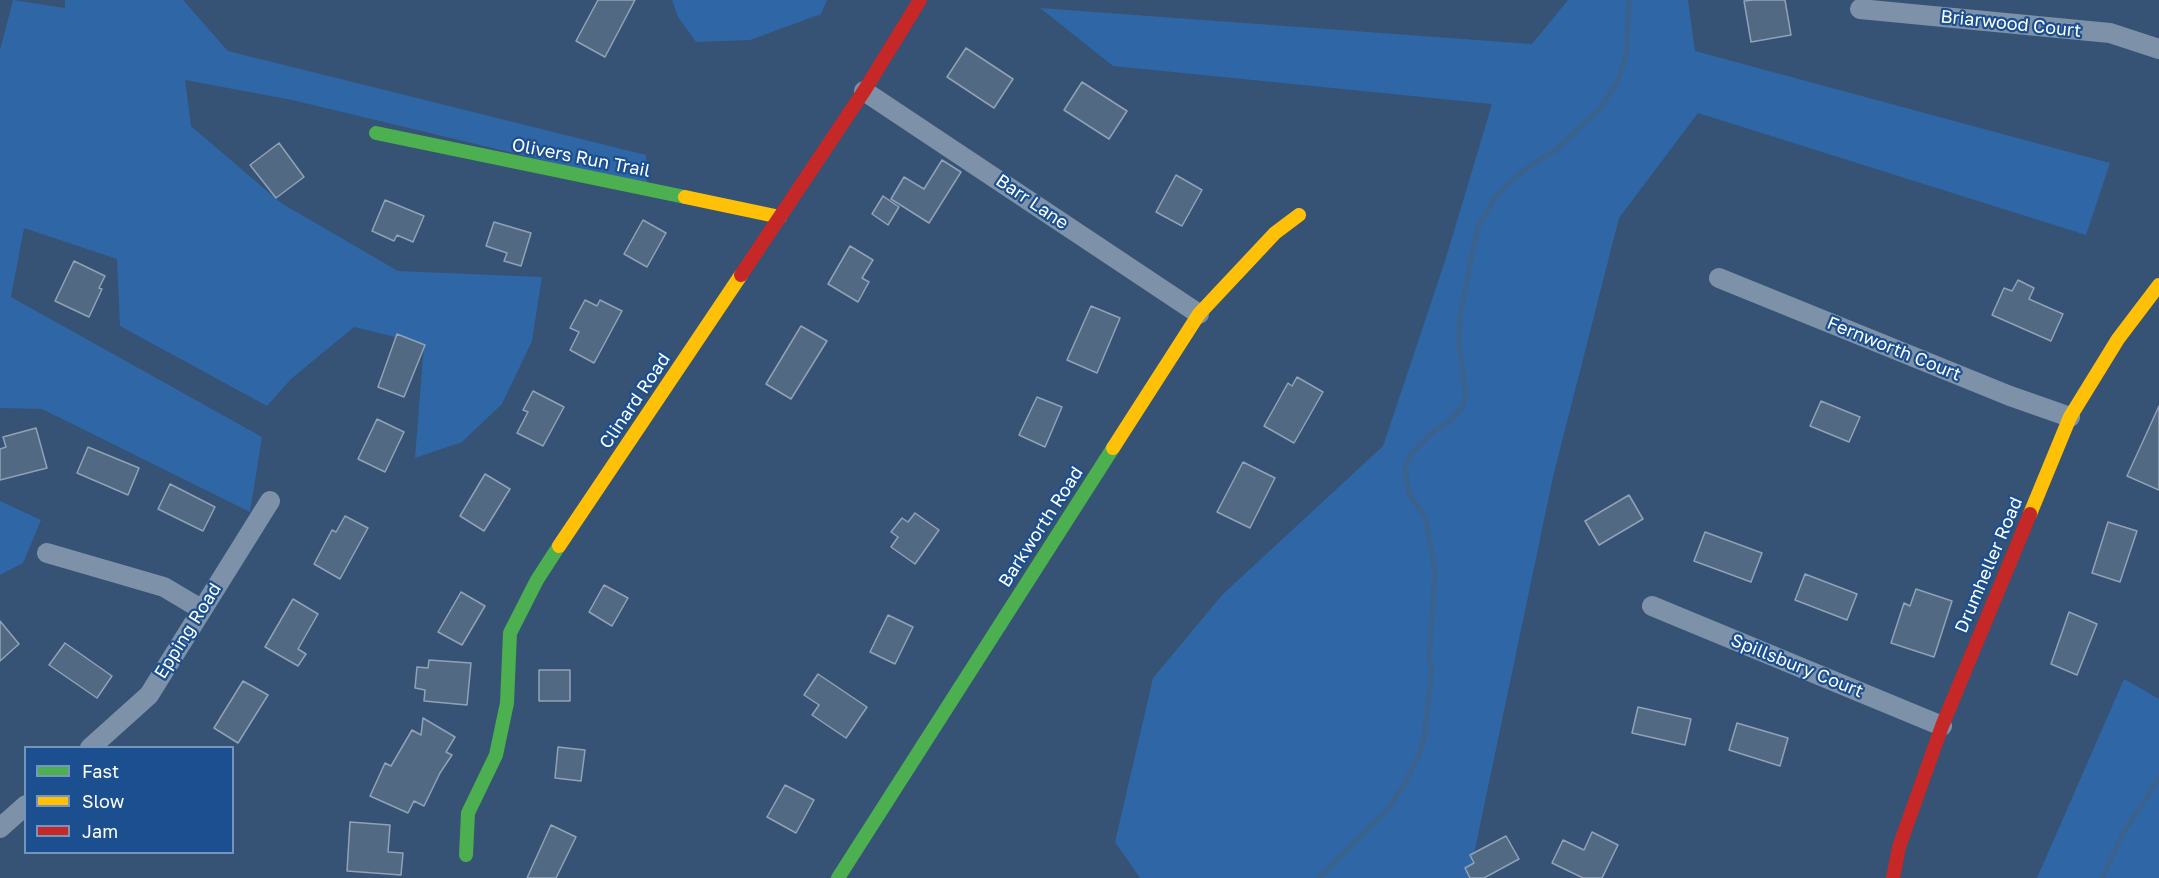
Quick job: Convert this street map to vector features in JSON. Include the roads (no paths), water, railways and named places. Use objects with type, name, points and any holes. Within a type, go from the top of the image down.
[{"type":"street","name":"Clinard Road","points":[[466,855],[468,813],[496,755],[507,703],[510,633],[537,580],[864,91],[920,0]]},
{"type":"street","name":"Briarwood Court","points":[[1860,9],[2110,33],[2159,49]]},
{"type":"street","name":"Barr Lane","points":[[864,91],[1199,314]]},
{"type":"street","name":"Olivers Run Trail","points":[[376,133],[780,217]]},
{"type":"street","name":"Barkworth Road","points":[[838,878],[1199,314],[1275,233],[1299,215]]},
{"type":"street","name":"Fernworth Court","points":[[1719,278],[2010,396],[2070,417]]},
{"type":"street","name":"Drumheller Road","points":[[1893,878],[1899,847],[1942,726],[2070,417],[2118,339],[2159,285]]},
{"type":"street","name":"Epping Road","points":[[91,746],[149,695],[270,501]]},
{"type":"street","points":[[47,553],[164,587],[201,609]]},
{"type":"street","name":"Spillsbury Court","points":[[1652,606],[1942,726]]},
{"type":"street","points":[[0,828],[24,807]]},
{"type":"waterway","points":[[1319,878],[1387,810],[1404,785],[1420,753],[1425,733],[1432,666],[1429,659],[1435,572],[1425,517],[1409,494],[1405,468],[1410,455],[1434,431],[1449,422],[1460,410],[1466,397],[1459,342],[1460,315],[1477,229],[1495,197],[1507,185],[1520,173],[1558,148],[1601,107],[1617,82],[1626,56],[1629,0]]},
{"type":"waterway","points":[[2102,878],[2123,833],[2159,778]]}]
